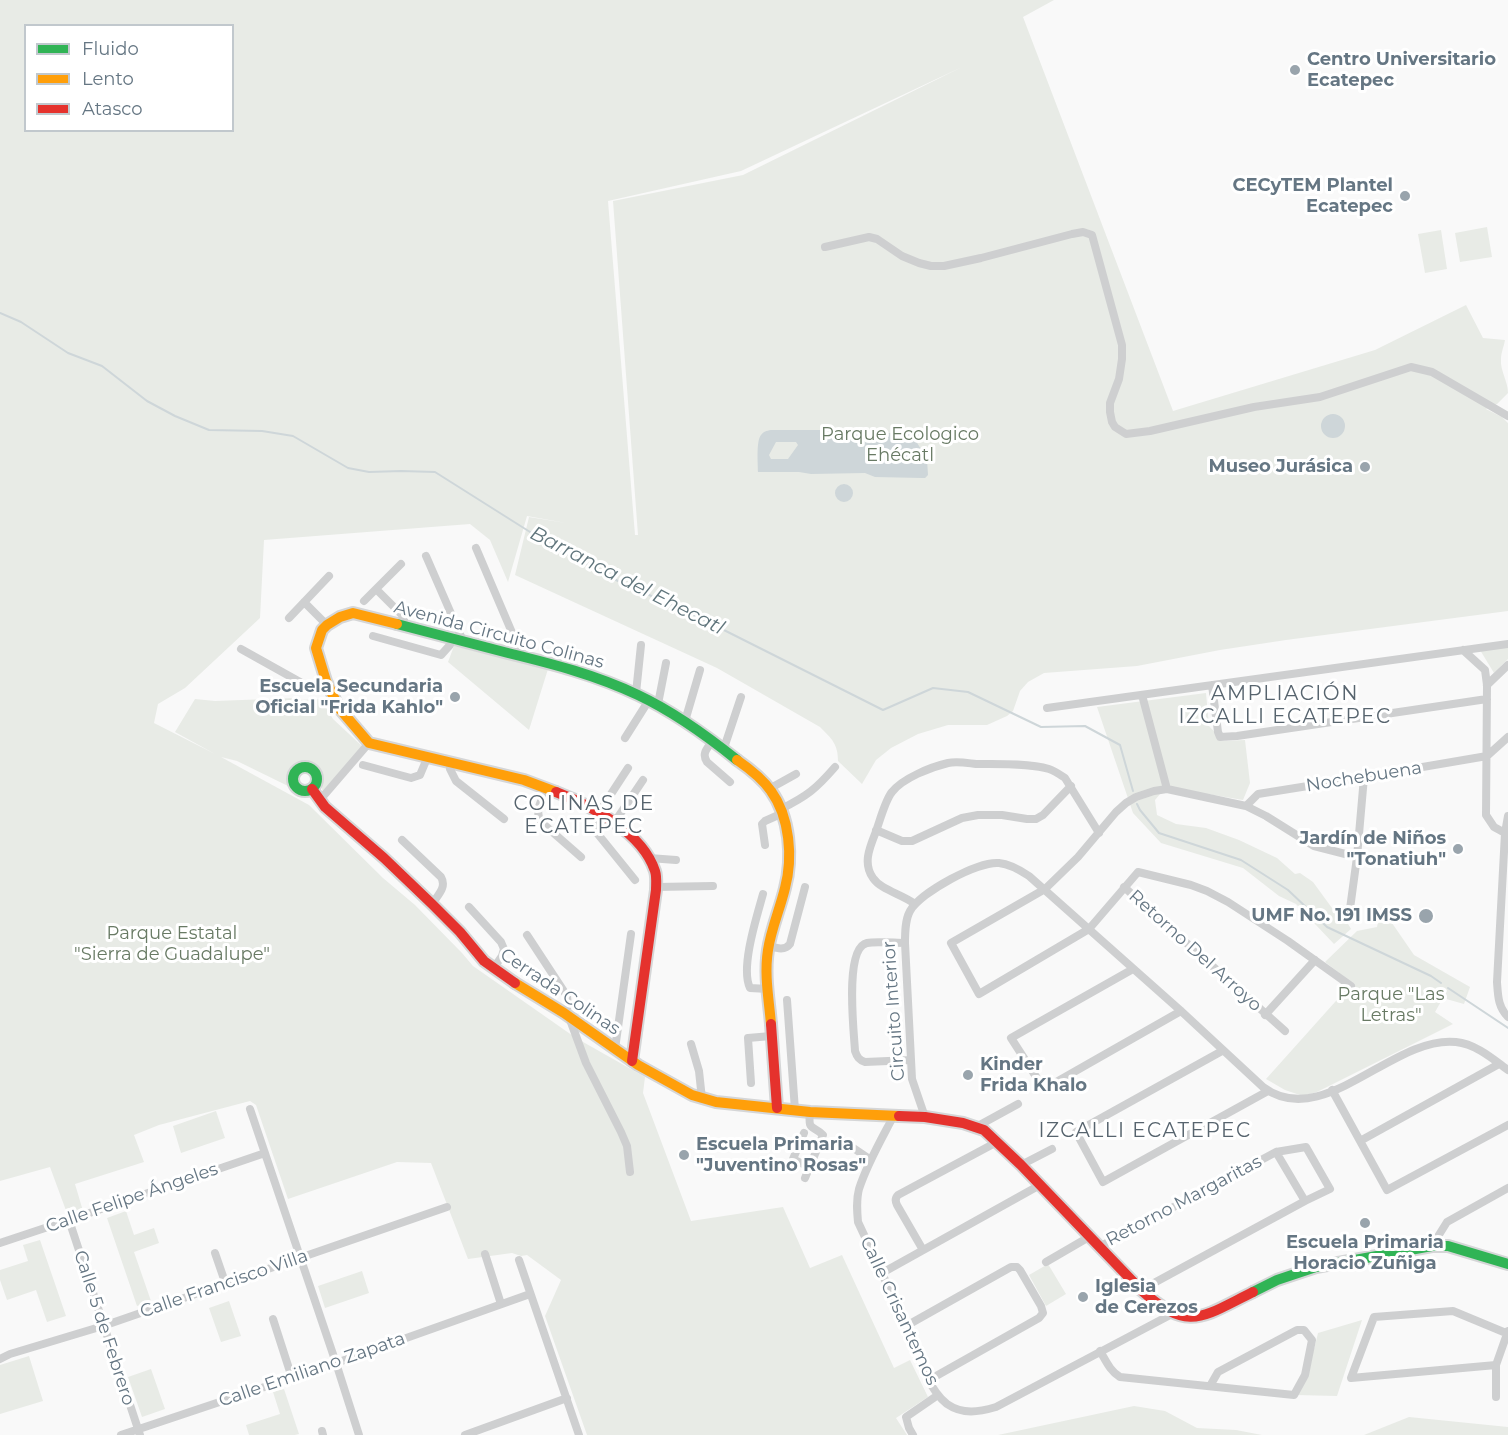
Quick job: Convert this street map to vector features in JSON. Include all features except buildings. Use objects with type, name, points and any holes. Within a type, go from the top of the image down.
[{"type":"street","points":[[825,247],[869,237],[877,239],[902,256],[919,263],[944,266],[1072,234],[1083,232],[1092,235],[1122,345],[1119,379],[1110,403],[1110,412],[1115,427],[1126,434],[1150,431],[1254,407],[1320,397],[1411,367],[1432,372],[1508,416]]},
{"type":"street","points":[[476,548],[522,656]]},
{"type":"street","points":[[426,556],[463,641]]},
{"type":"street","points":[[364,601],[401,564]]},
{"type":"street","points":[[290,618],[329,576]]},
{"type":"street","points":[[376,589],[402,615],[404,619],[402,626]]},
{"type":"street","points":[[304,602],[327,625],[322,630],[316,648],[326,681],[339,708],[369,742],[524,780],[547,788],[614,823],[636,840],[649,858],[656,874],[656,887],[632,1061]]},
{"type":"street","name":"Avenida Circuito Colinas","points":[[327,625],[340,617],[353,613],[572,669],[606,681],[654,702],[685,721],[724,748],[761,779],[782,811],[789,846],[789,870],[768,946],[766,970],[777,1108]]},
{"type":"street","points":[[373,636],[441,655],[450,645],[451,638]]},
{"type":"street","points":[[1047,708],[1508,644]]},
{"type":"street","points":[[636,693],[641,645]]},
{"type":"street","points":[[241,649],[309,687],[326,681]]},
{"type":"street","points":[[1463,650],[1485,670],[1487,685],[1486,815],[1494,826],[1506,833]]},
{"type":"street","points":[[625,738],[654,702],[666,663]]},
{"type":"street","points":[[1487,685],[1508,665]]},
{"type":"street","points":[[685,721],[700,670]]},
{"type":"street","points":[[1212,685],[1220,737],[1487,699]]},
{"type":"street","points":[[1142,694],[1167,789]]},
{"type":"street","points":[[724,748],[741,697]]},
{"type":"street","points":[[1487,756],[1508,737]]},
{"type":"street","points":[[713,740],[704,754],[705,759],[730,782]]},
{"type":"street","points":[[320,800],[369,742]]},
{"type":"street","points":[[363,765],[411,778],[420,775],[428,756]]},
{"type":"street","name":"Nochebuena","points":[[1246,807],[1258,794],[1487,756]]},
{"type":"street","points":[[450,762],[450,769],[456,781],[504,819]]},
{"type":"street","points":[[1098,833],[1071,786],[1057,772],[1047,768],[1016,765],[951,763],[926,770],[900,784],[890,793],[868,851],[867,863],[874,880],[883,888],[915,904],[937,887],[970,870],[988,864],[999,863],[1013,866],[1045,889],[1181,1011],[1222,1051],[1276,1096],[1304,1100],[1319,1096],[1408,1052],[1440,1041],[1473,1046],[1508,1071]]},
{"type":"street","points":[[765,846],[762,824],[819,786],[835,767]]},
{"type":"street","points":[[628,768],[600,815],[596,827],[597,833],[635,880]]},
{"type":"street","points":[[769,789],[796,774]]},
{"type":"street","points":[[1349,916],[1364,777]]},
{"type":"street","points":[[614,823],[644,780]]},
{"type":"street","points":[[876,830],[902,841],[912,841],[962,818],[978,815],[1036,819],[1043,815],[1071,786]]},
{"type":"street","points":[[547,788],[538,808],[538,818],[582,856]]},
{"type":"street","name":"Cerrada Colinas","points":[[312,789],[325,807],[384,858],[432,904],[493,969],[566,1015],[632,1061],[692,1095],[716,1102],[777,1108]]},
{"type":"street","points":[[1045,889],[1078,857],[1126,803],[1144,794],[1167,789],[1246,807],[1266,816],[1314,846],[1357,857]]},
{"type":"street","points":[[1508,816],[1497,982],[1499,1005],[1508,1017]]},
{"type":"street","points":[[402,840],[444,882],[432,904]]},
{"type":"street","points":[[649,858],[676,860]]},
{"type":"street","name":"Retorno Del Arroyo","points":[[1045,889],[951,943],[980,994],[1089,929],[1138,872],[1191,885],[1228,902],[1351,986]]},
{"type":"street","points":[[656,887],[713,886]]},
{"type":"street","points":[[768,946],[783,949],[790,944],[805,887]]},
{"type":"street","name":"Retorno Del Arroyo","points":[[1124,887],[1285,1031]]},
{"type":"street","points":[[763,894],[750,943],[747,977],[750,988],[768,989]]},
{"type":"street","name":"Circuito Interior","points":[[915,904],[908,913],[905,943],[912,1079],[925,1117]]},
{"type":"street","points":[[469,907],[501,942],[504,949],[493,969]]},
{"type":"street","points":[[615,1049],[631,934]]},
{"type":"street","points":[[526,935],[567,996],[566,1015],[586,1063],[627,1146],[630,1172]]},
{"type":"street","points":[[905,943],[866,943],[859,947],[854,961],[852,988],[855,1051],[857,1056],[865,1062],[911,1060]]},
{"type":"street","name":"Retorno Del Arroyo","points":[[1265,1015],[1315,960]]},
{"type":"street","points":[[1133,969],[1011,1038],[1044,1089],[1181,1011]]},
{"type":"street","points":[[1498,997],[1508,997]]},
{"type":"street","points":[[787,1000],[795,1110]]},
{"type":"street","points":[[751,1083],[748,1038],[771,1036]]},
{"type":"street","points":[[691,1044],[699,1071],[702,1099]]},
{"type":"street","points":[[1222,1051],[1076,1132],[1103,1182],[1268,1091]]},
{"type":"street","points":[[1360,1141],[1499,1064]]},
{"type":"street","points":[[1332,1090],[1387,1190],[1508,1125]]},
{"type":"street","points":[[976,1127],[1018,1104]]},
{"type":"street","points":[[777,1108],[810,1112],[925,1117],[963,1123],[984,1130],[1022,1165],[1141,1290],[1172,1314],[1185,1318],[1207,1315],[1277,1280],[1316,1267],[1432,1246],[1448,1246],[1508,1264]]},
{"type":"street","points":[[250,1109],[359,1435]]},
{"type":"street","points":[[805,1178],[823,1135],[809,1124],[810,1112]]},
{"type":"street","name":"Calle Crisantemos","points":[[893,1117],[859,1190],[856,1206],[858,1222],[929,1380],[946,1403],[972,1413],[996,1407],[1172,1314]]},
{"type":"street","points":[[804,1133],[793,1159],[809,1167]]},
{"type":"street","points":[[843,1141],[871,1160]]},
{"type":"street","points":[[923,1250],[895,1201],[898,1195],[997,1142]]},
{"type":"street","points":[[1141,1290],[1330,1189],[1306,1147],[1276,1152]]},
{"type":"street","points":[[1022,1165],[1052,1149]]},
{"type":"street","name":"Retorno Margaritas","points":[[1099,1247],[1276,1152],[1305,1201]]},
{"type":"street","name":"Calle Felipe Ángeles","points":[[0,1243],[265,1153]]},
{"type":"street","points":[[882,1273],[1040,1185]]},
{"type":"street","points":[[1432,1246],[1447,1222],[1508,1188]]},
{"type":"street","name":"Calle Francisco Villa","points":[[0,1359],[103,1326],[447,1207]]},
{"type":"street","name":"Calle 5 de Febrero","points":[[69,1220],[139,1432]]},
{"type":"street","points":[[1046,1262],[1089,1237]]},
{"type":"street","points":[[214,1253],[225,1282]]},
{"type":"street","points":[[485,1254],[501,1304]]},
{"type":"street","points":[[519,1260],[579,1435]]},
{"type":"street","points":[[906,1326],[1011,1267],[1017,1267],[1020,1270],[1041,1306],[1043,1313],[1039,1318],[929,1380]]},
{"type":"street","name":"Calle Emiliano Zapata","points":[[121,1435],[139,1432],[530,1294]]},
{"type":"street","points":[[1496,1365],[1351,1378],[1374,1317],[1453,1311],[1507,1332],[1496,1365],[1496,1397]]},
{"type":"street","points":[[273,1319],[292,1378]]},
{"type":"street","points":[[1100,1351],[1110,1369],[1120,1377],[1294,1395],[1305,1375],[1312,1340],[1304,1330],[1297,1330],[1218,1372],[1210,1386]]},
{"type":"street","points":[[913,1435],[906,1418],[938,1395]]},
{"type":"street","points":[[465,1435],[567,1398]]},
{"type":"green space","points":[[0,0],[1054,0],[1023,17],[1173,411],[1375,350],[1466,305],[1483,338],[1505,340],[1501,363],[1508,393],[1497,404],[1486,409],[1502,417],[1508,423],[1508,611],[1286,640],[1137,666],[1044,673],[1028,682],[1020,691],[1013,711],[1007,716],[987,725],[948,725],[918,734],[891,748],[876,760],[862,784],[838,761],[834,742],[820,727],[717,668],[515,575],[529,517],[566,523],[527,516],[508,582],[490,540],[470,524],[264,540],[260,618],[185,688],[158,704],[154,723],[215,754],[175,732],[195,699],[215,701],[321,699],[333,719],[363,747],[323,795],[321,773],[312,762],[305,760],[294,767],[290,773],[288,786],[237,761],[221,757],[309,805],[383,878],[415,905],[473,966],[576,1038],[645,1077],[643,1093],[691,1221],[783,1207],[810,1268],[842,1255],[894,1368],[910,1360],[928,1397],[896,1418],[907,1435],[587,1435],[545,1316],[561,1280],[527,1255],[512,1253],[468,1259],[431,1163],[397,1162],[288,1199],[256,1105],[250,1101],[159,1125],[134,1135],[144,1162],[75,1184],[83,1211],[68,1216],[50,1167],[0,1181]],"holes":[[[962,67],[743,175],[613,201],[638,535],[635,535],[608,201],[741,171]]]},
{"type":"green space","points":[[1487,227],[1492,257],[1460,262],[1455,233]]},
{"type":"green space","points":[[1441,230],[1447,269],[1425,273],[1418,234]]},
{"type":"green space","points":[[454,646],[548,669],[529,730],[448,662]]},
{"type":"green space","points":[[1508,647],[1508,659],[1494,673],[1480,650]]},
{"type":"green space","points":[[1206,693],[1209,726],[1223,741],[1245,740],[1250,783],[1243,800],[1166,787],[1155,800],[1157,815],[1176,824],[1206,828],[1239,840],[1277,858],[1295,874],[1300,873],[1313,882],[1332,908],[1344,917],[1351,929],[1334,944],[1296,904],[1279,896],[1243,868],[1161,843],[1133,813],[1097,707]]},
{"type":"green space","name":"Parque \"Las Letras\"","points":[[1381,907],[1414,955],[1470,987],[1464,1004],[1443,998],[1435,1012],[1453,1024],[1317,1092],[1303,1096],[1285,1090],[1266,1079],[1352,983],[1325,962],[1357,931],[1377,927]]},
{"type":"green space","points":[[216,1111],[225,1138],[181,1153],[173,1126]]},
{"type":"green space","points":[[126,1211],[134,1235],[154,1228],[159,1243],[134,1252],[151,1301],[137,1306],[107,1218]]},
{"type":"green space","points":[[40,1240],[66,1316],[47,1322],[36,1290],[7,1300],[0,1280],[0,1270],[28,1261],[23,1245]]},
{"type":"green space","points":[[1048,1264],[1066,1294],[1046,1306],[1029,1275]]},
{"type":"green space","points":[[362,1271],[369,1293],[325,1308],[318,1286]]},
{"type":"green space","points":[[229,1301],[241,1336],[221,1342],[209,1308]]},
{"type":"green space","points":[[1362,1320],[1337,1396],[1296,1395],[1309,1365],[1318,1333]]},
{"type":"green space","points":[[29,1356],[43,1401],[0,1414],[0,1365]]},
{"type":"green space","points":[[151,1369],[165,1409],[142,1417],[128,1377]]},
{"type":"green space","points":[[284,1389],[299,1434],[249,1435],[246,1425],[280,1414],[273,1392]]},
{"type":"green space","points":[[1134,1406],[1165,1411],[1197,1428],[1236,1430],[1262,1435],[998,1435]]},
{"type":"green space","points":[[1409,1417],[1508,1427],[1508,1435],[1364,1435]]},
{"type":"shaded area","points":[[1333,414],[1342,417],[1345,426],[1342,435],[1333,438],[1324,435],[1321,426],[1324,417]]},
{"type":"shaded area","points":[[769,430],[911,433],[927,459],[928,475],[922,478],[875,477],[865,473],[758,472],[759,438]],"holes":[[[776,442],[796,442],[798,445],[788,459],[771,459],[769,455]]]},
{"type":"shaded area","points":[[844,484],[850,487],[853,493],[850,499],[844,502],[838,499],[835,493],[838,487]]},
{"type":"waterway","name":"Barranca del Ehecatl","points":[[0,313],[21,322],[68,353],[102,366],[147,401],[209,430],[262,431],[293,436],[348,468],[369,472],[435,472],[557,549],[883,710],[933,688],[968,692],[1041,727],[1085,726],[1120,745],[1133,791]]},
{"type":"waterway","name":"Barranca del Ehecatl","points":[[1137,804],[1159,833],[1241,860],[1288,890],[1327,927],[1431,976],[1441,983]]},
{"type":"waterway","name":"Barranca del Ehecatl","points":[[1448,988],[1508,1028]]},
{"type":"traffic: fast","points":[[397,624],[558,666],[622,688],[677,716],[737,760]]},
{"type":"traffic: fast","points":[[305,767],[313,771],[317,779],[313,787],[305,791],[297,787],[293,779],[297,771],[305,767]]},
{"type":"traffic: fast","points":[[1253,1292],[1277,1280],[1316,1267],[1432,1246],[1448,1246],[1508,1264]]},
{"type":"traffic: slow","points":[[397,624],[353,613],[340,617],[327,625],[322,630],[316,648],[326,681],[339,708],[369,743],[524,780],[556,792]]},
{"type":"traffic: slow","points":[[737,760],[756,774],[771,791],[782,813],[788,838],[787,876],[771,934],[766,969],[771,1024]]},
{"type":"traffic: slow","points":[[515,983],[564,1013],[638,1065],[692,1095],[716,1102],[810,1112],[899,1116]]},
{"type":"traffic: jam","points":[[312,789],[325,807],[384,858],[432,904],[460,932],[484,961],[515,983]]},
{"type":"traffic: jam","points":[[556,792],[614,822],[639,844],[655,871],[656,890],[632,1061]]},
{"type":"traffic: jam","points":[[771,1024],[777,1108]]},
{"type":"traffic: jam","points":[[899,1116],[925,1117],[963,1123],[984,1130],[1021,1165],[1141,1290],[1172,1312],[1184,1316],[1208,1314],[1253,1292]]},
{"type":"place","name":"Centro Universitario Ecatepec","points":[[1295,70]]},
{"type":"place","name":"CECyTEM Plantel Ecatepec","points":[[1405,196]]},
{"type":"place","name":"Museo Jurásica","points":[[1365,467]]},
{"type":"place","name":"Escuela Secundaria Oficial \"Frida Kahlo\"","points":[[455,697]]},
{"type":"place","name":"Jardín de Niños \"Tonatiuh\"","points":[[1458,849]]},
{"type":"place","name":"UMF No. 191 IMSS","points":[[1426,916]]},
{"type":"place","name":"Kinder Frida Khalo","points":[[968,1075]]},
{"type":"place","name":"Escuela Primaria \"Juventino Rosas\"","points":[[684,1155]]},
{"type":"place","name":"Escuela Primaria Horacio Zuñiga","points":[[1365,1223]]},
{"type":"place","name":"Iglesia de Cerezos","points":[[1083,1297]]},
{"type":"district","name":"AMPLIACIÓN IZCALLI ECATEPEC","points":[[1285,706]]},
{"type":"district","name":"COLINAS DE ECATEPEC","points":[[584,816]]},
{"type":"district","name":"IZCALLI ECATEPEC","points":[[1145,1131]]},
{"type":"park label","name":"Parque Ecologico Ehécatl","points":[[900,445]]},
{"type":"park label","name":"Parque Estatal \"Sierra de Guadalupe\"","points":[[172,944]]}]
